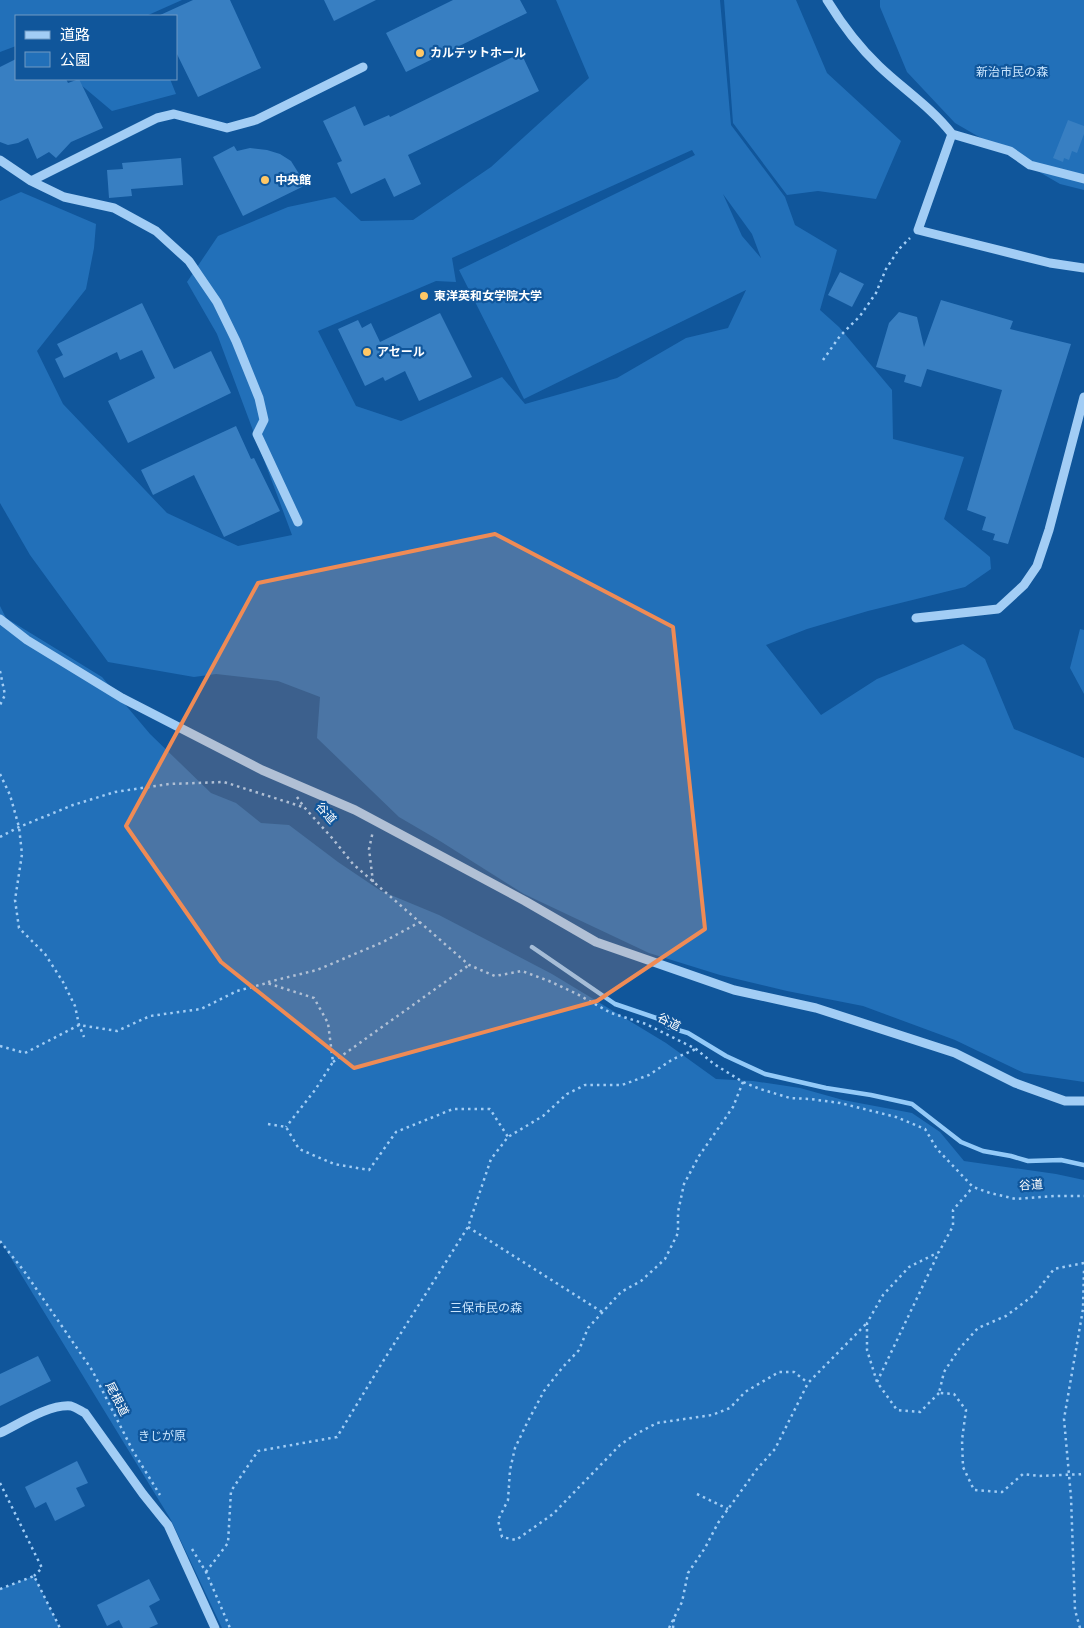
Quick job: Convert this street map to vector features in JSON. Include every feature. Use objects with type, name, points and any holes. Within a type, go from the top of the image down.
[{"type":"street","points":[[827,0],[855,39],[878,66],[940,118],[952,134],[1010,151],[1030,165],[1084,180]]},
{"type":"street","points":[[30,181],[158,118],[174,114],[227,128],[256,120],[363,67]]},
{"type":"street","points":[[952,134],[918,230],[1050,263],[1084,268]]},
{"type":"street","points":[[0,160],[30,181],[64,196],[114,208],[156,231],[189,261],[216,302],[236,341],[259,398],[264,420],[256,434],[298,522]]},
{"type":"street","points":[[916,618],[998,609],[1024,585],[1037,566],[1049,530],[1084,397]]},
{"type":"street","name":"谷道","points":[[0,618],[27,640],[122,698],[286,780],[355,810],[596,942],[734,990],[816,1008],[955,1053],[1015,1083],[1065,1101],[1084,1101]]},
{"type":"street","points":[[0,1433],[45,1411],[59,1407],[72,1406],[85,1413],[143,1494],[168,1525],[215,1628]]},
{"type":"path","points":[[823,360],[840,336],[860,316],[876,293],[886,269],[899,250],[918,230]]},
{"type":"path","points":[[0,671],[5,695],[0,705]]},
{"type":"path","points":[[0,774],[10,795],[19,827],[22,854],[15,900],[19,928],[45,954],[63,982],[75,1006],[84,1038]]},
{"type":"path","name":"谷道","points":[[286,780],[304,807],[353,864],[469,964],[495,976],[522,971],[577,994],[611,1013],[646,1024],[696,1049],[714,1064],[743,1082],[760,1089],[790,1098],[840,1103],[896,1117],[925,1129],[937,1149],[973,1187],[990,1194],[1016,1198],[1084,1196]]},
{"type":"path","points":[[0,837],[19,827],[73,805],[115,792],[169,784],[224,782],[304,807]]},
{"type":"path","points":[[374,883],[369,849],[376,821]]},
{"type":"path","points":[[0,1046],[25,1053],[79,1025],[117,1031],[150,1016],[201,1009],[237,990],[317,970],[383,942],[420,922]]},
{"type":"path","points":[[286,1127],[315,1090],[332,1062],[469,964]]},
{"type":"path","points":[[267,983],[314,998],[328,1022],[332,1062]]},
{"type":"path","points":[[206,1572],[228,1543],[232,1491],[258,1451],[337,1437],[468,1227],[491,1159],[508,1137],[543,1116],[567,1094],[585,1085],[622,1085],[649,1075],[673,1059],[696,1049]]},
{"type":"path","points":[[743,1082],[733,1107],[700,1156],[684,1184],[678,1212],[678,1233],[665,1259],[641,1281],[621,1292],[602,1312],[588,1328],[579,1350],[562,1368],[544,1392],[515,1448],[510,1470],[508,1500],[498,1520],[502,1537],[516,1540],[553,1514],[620,1445],[657,1422],[704,1417],[721,1412],[730,1408],[745,1392],[779,1372],[794,1372],[808,1383]]},
{"type":"path","points":[[268,1124],[286,1127],[299,1149],[334,1164],[369,1170],[396,1132],[453,1109],[490,1109],[508,1137]]},
{"type":"path","points":[[877,1382],[953,1226],[954,1210],[973,1187]]},
{"type":"path","points":[[468,1227],[602,1312]]},
{"type":"path","name":"尾根道","points":[[0,1241],[24,1271],[92,1370],[133,1451],[162,1500]]},
{"type":"path","points":[[668,1628],[682,1602],[688,1573],[718,1523],[757,1469],[775,1448],[808,1383],[867,1323],[883,1295],[909,1267],[939,1252]]},
{"type":"path","points":[[867,1323],[867,1350],[877,1382],[897,1410],[920,1412],[939,1393],[944,1372],[959,1349],[978,1328],[1006,1316],[1020,1306],[1034,1295],[1054,1269],[1084,1263]]},
{"type":"path","points":[[1080,1628],[1075,1610],[1069,1474],[1064,1419],[1083,1309],[1084,1270]]},
{"type":"path","points":[[939,1393],[954,1394],[966,1410],[962,1440],[963,1467],[974,1490],[1002,1492],[1023,1474],[1039,1476],[1084,1474]]},
{"type":"path","points":[[0,1483],[42,1568],[34,1576],[0,1589]]},
{"type":"path","points":[[697,1494],[728,1509]]},
{"type":"path","points":[[192,1548],[206,1572],[230,1628]]},
{"type":"path","points":[[34,1576],[60,1628]]},
{"type":"path","points":[[673,1628],[674,1618]]},
{"type":"highlighted area","points":[[495,534],[673,627],[705,929],[597,1001],[354,1068],[221,962],[126,826],[258,583]]},
{"type":"green space","points":[[0,0],[182,0],[148,15],[15,15],[15,46],[0,52]]},
{"type":"green space","points":[[556,0],[720,0],[731,125],[785,197],[795,225],[837,250],[820,310],[839,327],[892,390],[893,439],[964,457],[944,519],[990,557],[991,569],[965,587],[868,611],[807,629],[766,645],[821,715],[877,679],[963,644],[985,659],[1014,729],[1084,758],[1084,1082],[1024,1073],[955,1040],[863,1006],[720,975],[649,953],[524,894],[399,817],[317,738],[320,697],[278,681],[216,674],[194,677],[108,662],[30,555],[0,503],[0,201],[21,192],[96,224],[94,248],[86,289],[37,351],[63,404],[167,513],[238,546],[292,535],[217,334],[187,282],[218,236],[288,207],[335,197],[361,221],[413,220],[491,167],[589,78]],"holes":[[[692,150],[695,155],[459,270],[524,399],[746,290],[728,328],[686,338],[617,378],[525,404],[502,377],[401,421],[356,406],[318,331],[436,281],[456,282],[452,258]],[[723,194],[752,234],[761,258],[742,236]]]},
{"type":"green space","points":[[724,0],[796,0],[827,73],[901,141],[876,199],[818,191],[787,195],[733,123]]},
{"type":"green space","name":"新治市民の森","points":[[880,0],[1084,0],[1084,190],[1060,184],[955,123],[907,72],[880,7]]},
{"type":"green space","points":[[75,80],[170,80],[176,94],[112,111]]},
{"type":"green space","name":"三保市民の森","points":[[0,606],[6,618],[102,677],[150,734],[211,793],[236,803],[261,823],[289,825],[338,862],[381,891],[439,915],[552,974],[666,1043],[716,1079],[753,1081],[800,1088],[843,1100],[912,1113],[940,1132],[964,1161],[1056,1174],[1084,1180],[1084,1628],[222,1628],[171,1520],[0,1240]]},
{"type":"green space","points":[[1080,629],[1084,630],[1084,694],[1070,668]]},
{"type":"green space","points":[[34,1576],[60,1628],[0,1628],[0,1589]]},
{"type":"building","points":[[193,0],[230,0],[261,68],[198,97],[178,56],[178,15],[160,15]]},
{"type":"building","points":[[324,0],[376,0],[334,21]]},
{"type":"building","name":"カルテットホール","points":[[453,0],[520,0],[527,13],[406,72],[386,33]]},
{"type":"building","points":[[521,53],[539,91],[408,155],[421,184],[394,197],[385,178],[351,194],[337,163],[342,161],[323,121],[355,106],[364,126],[389,115],[390,117]]},
{"type":"building","points":[[15,60],[15,80],[66,80],[68,83],[79,80],[103,128],[71,142],[56,158],[49,152],[37,159],[28,138],[8,145],[0,142],[0,67]]},
{"type":"building","points":[[1068,120],[1084,126],[1084,134],[1077,153],[1072,151],[1069,160],[1064,158],[1063,162],[1053,158]]},
{"type":"building","name":"中央館","points":[[234,146],[237,151],[250,148],[280,154],[291,161],[306,185],[243,216],[213,157]]},
{"type":"building","points":[[181,158],[183,185],[131,189],[132,196],[109,198],[107,170],[123,169],[122,163]]},
{"type":"building","points":[[840,272],[864,284],[852,307],[828,295]]},
{"type":"building","points":[[941,300],[1013,321],[1010,329],[1071,344],[1008,544],[993,540],[995,534],[982,530],[986,517],[967,510],[1002,390],[927,369],[921,387],[904,382],[906,375],[876,367],[889,323],[899,312],[917,317],[924,347]]},
{"type":"building","points":[[142,303],[174,369],[211,351],[231,393],[128,443],[108,401],[155,378],[142,350],[120,360],[117,352],[64,378],[55,359],[63,355],[57,344]]},
{"type":"building","points":[[440,313],[472,377],[419,401],[405,371],[385,381],[383,377],[365,386],[338,329],[358,320],[362,328],[371,323],[380,342]]},
{"type":"building","points":[[236,426],[251,459],[254,458],[280,511],[224,537],[194,475],[153,495],[141,470]]},
{"type":"building","points":[[38,1356],[51,1381],[0,1406],[0,1374]]},
{"type":"building","points":[[77,1461],[88,1483],[76,1488],[85,1506],[55,1521],[46,1502],[35,1508],[25,1487]]},
{"type":"building","points":[[149,1579],[160,1600],[149,1606],[158,1624],[149,1628],[123,1628],[119,1620],[107,1626],[97,1605]]},
{"type":"waterway","points":[[532,947],[615,1004],[659,1019],[668,1027],[688,1033],[726,1056],[765,1074],[826,1088],[912,1104],[961,1142],[983,1151],[1028,1161],[1061,1160],[1084,1165]]},
{"type":"place","name":"カルテットホール","points":[[420,53]]},
{"type":"place","name":"中央館","points":[[265,180]]},
{"type":"place","name":"東洋英和女学院大学","points":[[424,296]]},
{"type":"place","name":"アセール","points":[[367,352]]},
{"type":"park label","name":"きじが原","points":[[162,1436]]}]
